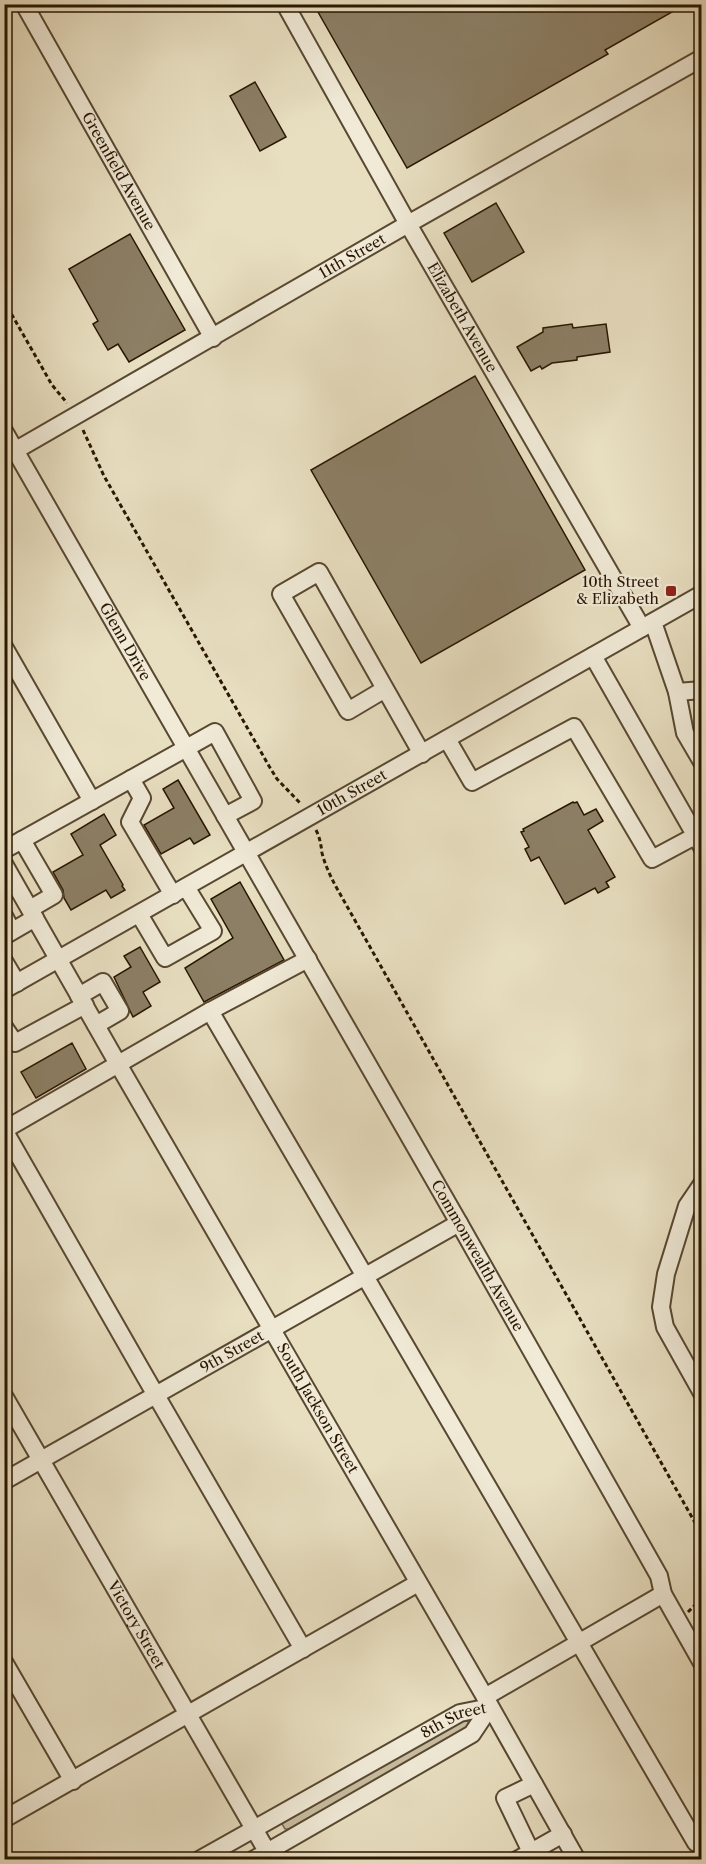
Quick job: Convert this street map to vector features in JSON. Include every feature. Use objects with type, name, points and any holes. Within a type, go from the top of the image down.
[{"type":"street","name":"Greenfield Avenue","points":[[24,4],[213,338]]},
{"type":"street","name":"Elizabeth Avenue","points":[[285,4],[408,224],[648,625],[677,692],[685,733],[702,762]]},
{"type":"street","name":"11th Street","points":[[10,454],[408,224],[702,58]]},
{"type":"street","name":"Glenn Drive","points":[[4,431],[10,454],[186,748],[246,853]]},
{"type":"street","points":[[385,689],[348,711],[281,594],[319,572],[422,754]]},
{"type":"street","name":"10th Street","points":[[11,986],[702,594]]},
{"type":"street","points":[[4,647],[92,801]]},
{"type":"street","points":[[447,739],[472,782],[574,727],[651,859],[699,842],[592,656]]},
{"type":"street","points":[[677,692],[702,690]]},
{"type":"street","points":[[4,850],[214,732],[253,801],[225,816]]},
{"type":"street","points":[[131,779],[142,798],[130,822],[179,891],[213,932],[165,958],[139,914]]},
{"type":"street","points":[[7,928],[32,913],[54,895],[22,840]]},
{"type":"street","name":"Commonwealth Avenue","points":[[246,853],[659,1576],[663,1594],[702,1663]]},
{"type":"street","name":"South Jackson Street","points":[[4,864],[10,888],[32,913],[577,1860]]},
{"type":"street","points":[[303,1649],[4,1130],[210,1011],[308,959]]},
{"type":"street","points":[[4,961],[11,986]]},
{"type":"street","points":[[4,1027],[15,1044],[82,1000],[103,982],[120,1011],[96,1025]]},
{"type":"street","points":[[210,1011],[696,1843]]},
{"type":"street","points":[[702,1184],[687,1206],[666,1274],[661,1307],[665,1327],[702,1393]]},
{"type":"street","name":"9th Street","points":[[4,1481],[459,1223]]},
{"type":"street","name":"Victory Street","points":[[4,1396],[254,1828],[264,1857]]},
{"type":"street","points":[[4,1819],[418,1583]]},
{"type":"street","name":"8th Street","points":[[199,1860],[460,1713],[488,1702],[579,1642],[663,1594]]},
{"type":"street","points":[[4,1662],[73,1781]]},
{"type":"street","name":"8th Street","points":[[264,1857],[472,1734],[488,1702]]},
{"type":"street","points":[[534,1784],[505,1798],[524,1856],[563,1834]]},
{"type":"path","points":[[4,301],[52,385],[71,408]]},
{"type":"path","points":[[81,425],[104,476],[269,766],[277,779],[301,804]]},
{"type":"path","points":[[316,829],[334,885],[702,1535]]},
{"type":"shaded area","points":[[464,1719],[469,1724],[467,1728],[289,1829],[285,1829],[282,1824],[283,1821]]},
{"type":"building","points":[[331,4],[686,4],[605,50],[608,54],[407,168],[318,12]]},
{"type":"building","points":[[255,82],[286,137],[260,151],[230,96]]},
{"type":"building","points":[[496,203],[524,252],[472,282],[444,233]]},
{"type":"building","points":[[130,234],[185,330],[129,362],[118,344],[108,350],[93,324],[98,321],[69,269]]},
{"type":"building","points":[[572,324],[573,328],[606,324],[610,352],[552,363],[542,369],[540,366],[531,371],[517,347],[543,332],[543,328]]},
{"type":"building","points":[[475,376],[585,570],[421,663],[311,470]]},
{"type":"building","points":[[178,780],[210,835],[194,844],[190,838],[161,854],[144,825],[174,808],[163,789]]},
{"type":"building","points":[[573,802],[577,802],[584,815],[596,809],[603,821],[588,830],[615,877],[606,882],[609,887],[598,893],[595,888],[565,904],[539,857],[531,861],[525,849],[529,847],[521,832]]},
{"type":"building","points":[[104,814],[116,835],[100,845],[125,890],[111,898],[106,890],[71,910],[53,872],[83,855],[71,834]]},
{"type":"building","points":[[240,882],[284,960],[204,1002],[185,968],[233,938],[211,899]]},
{"type":"building","points":[[140,947],[160,982],[143,992],[151,1006],[133,1017],[114,977],[131,967],[124,956]]},
{"type":"building","points":[[72,1043],[86,1069],[36,1098],[21,1072]]},
{"type":"place","name":"10th Street & Elizabeth","points":[[671,591]]}]
